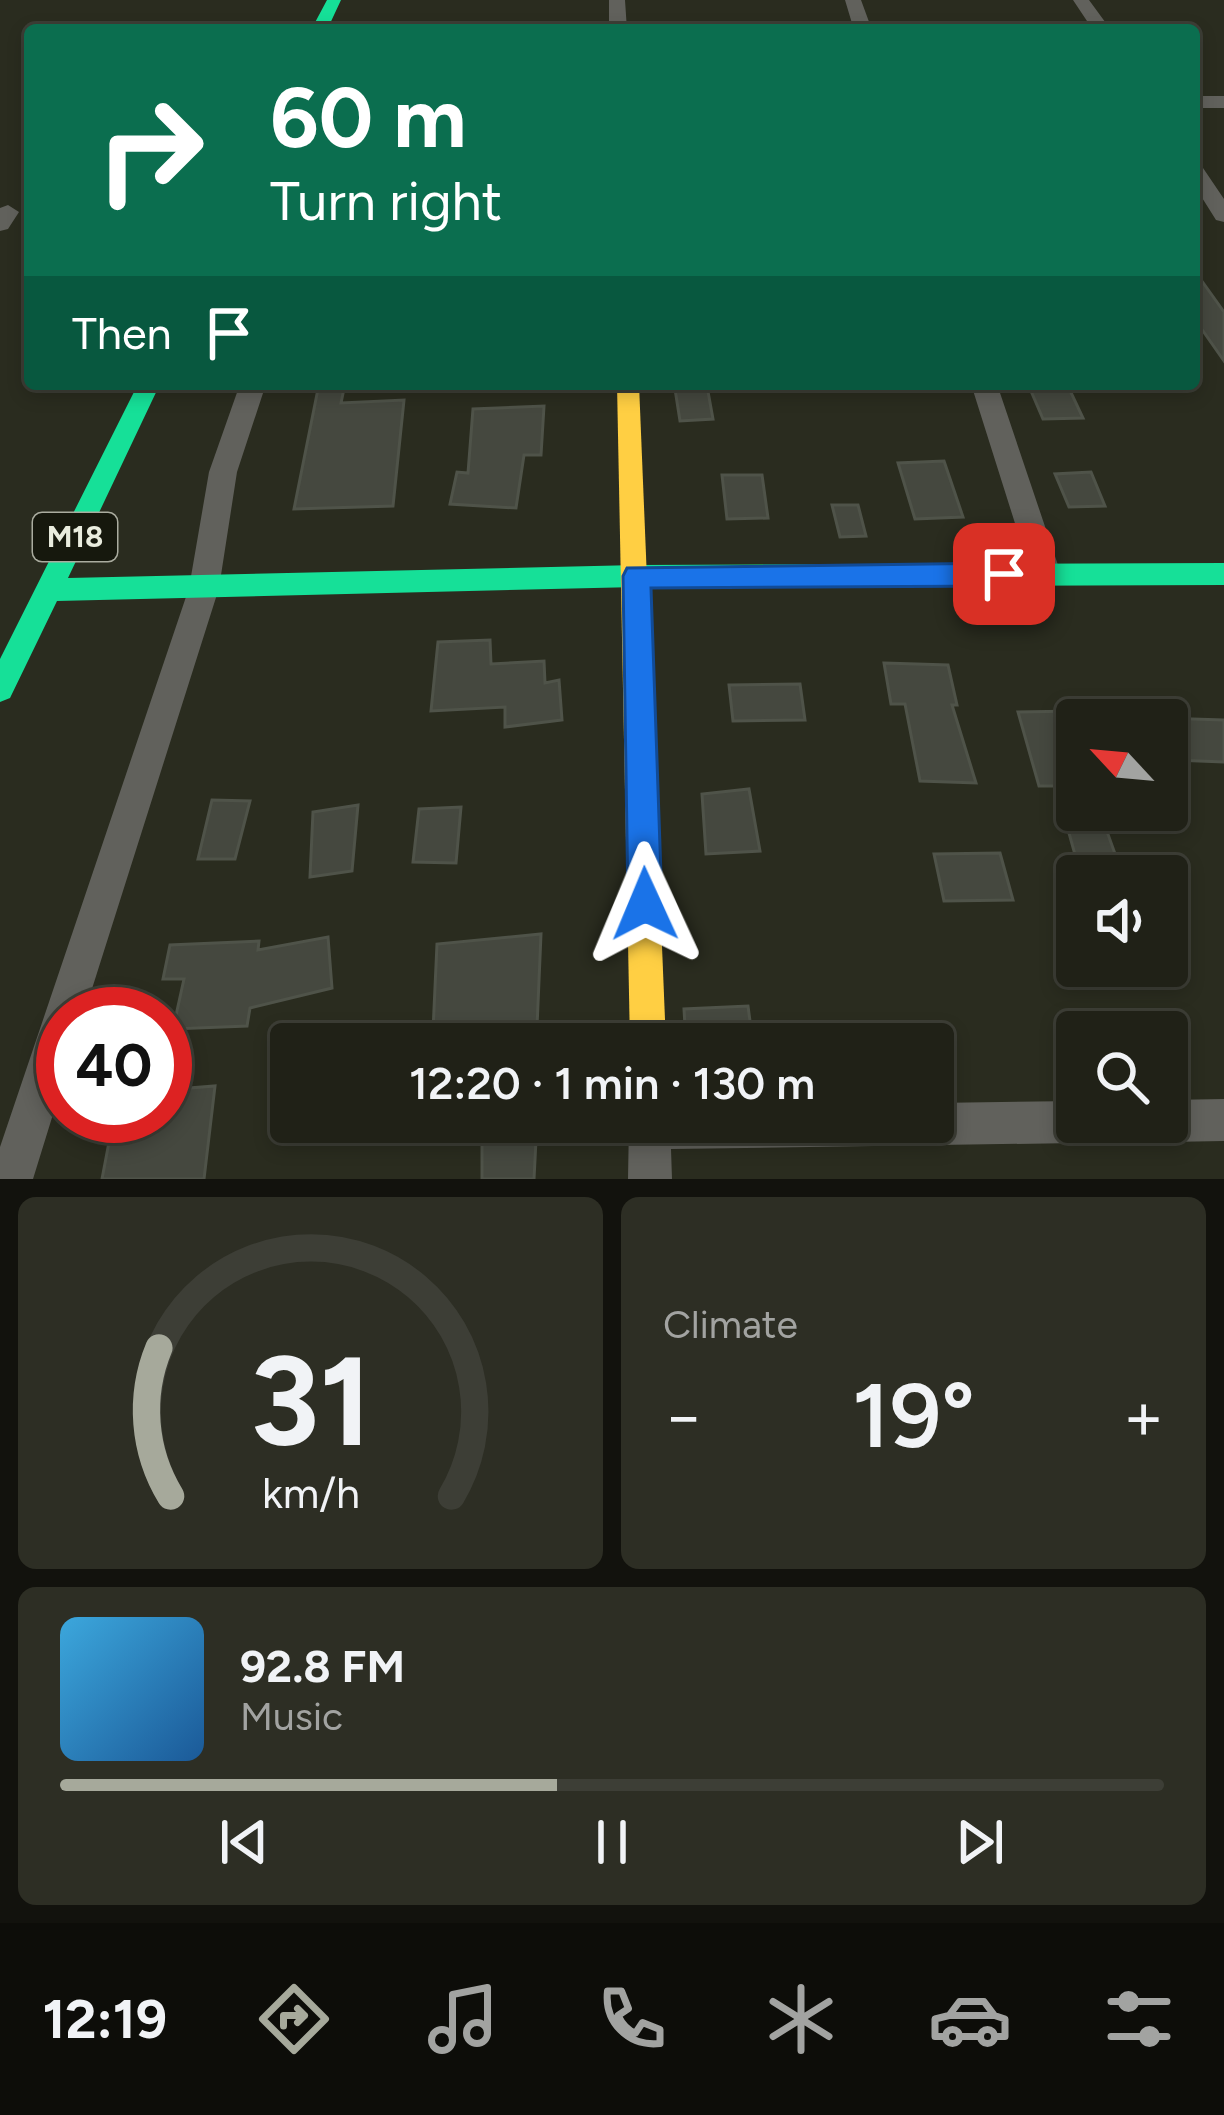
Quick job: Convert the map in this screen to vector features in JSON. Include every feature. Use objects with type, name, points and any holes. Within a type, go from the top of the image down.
[{"type":"street","points":[[1200,179],[1224,215]]},
{"type":"street","name":"M18","points":[[3,676],[146,390]]},
{"type":"street","points":[[73,987],[204,588],[224,472],[251,390]]},
{"type":"street","points":[[628,390],[648,1023]]},
{"type":"street","points":[[986,390],[1046,574]]},
{"type":"street","points":[[49,590],[637,576],[1224,574]]},
{"type":"street","points":[[10,1179],[36,1101]]},
{"type":"street","points":[[1188,1121],[1224,1120]]},
{"type":"street","points":[[954,1123],[1056,1122]]},
{"type":"street","points":[[650,1143],[650,1179]]},
{"type":"building","points":[[1200,278],[1224,312],[1224,361],[1200,327]]},
{"type":"building","points":[[318,390],[344,390],[341,403],[404,400],[393,506],[294,509]]},
{"type":"building","points":[[675,390],[708,390],[713,419],[680,421]]},
{"type":"building","points":[[1031,390],[1070,390],[1083,418],[1043,419]]},
{"type":"building","points":[[544,406],[541,455],[524,455],[516,508],[450,504],[457,472],[468,473],[473,409]]},
{"type":"building","points":[[944,461],[963,517],[915,519],[898,463]]},
{"type":"building","points":[[1091,472],[1105,506],[1069,507],[1055,474]]},
{"type":"building","points":[[722,475],[762,475],[768,518],[727,519]]},
{"type":"building","points":[[832,505],[858,505],[866,536],[840,537]]},
{"type":"building","points":[[490,640],[491,664],[544,661],[545,683],[559,680],[562,720],[505,727],[505,707],[431,711],[438,642]]},
{"type":"building","points":[[884,663],[948,665],[957,705],[952,705],[976,783],[920,781],[905,704],[891,704]]},
{"type":"building","points":[[800,684],[805,720],[733,721],[729,685]]},
{"type":"building","points":[[1056,711],[1056,786],[1039,786],[1018,712]]},
{"type":"building","points":[[1188,719],[1224,720],[1224,762],[1188,761]]},
{"type":"building","points":[[749,789],[760,851],[706,854],[702,794]]},
{"type":"building","points":[[212,800],[250,801],[235,859],[198,859]]},
{"type":"building","points":[[358,805],[352,871],[310,877],[313,812]]},
{"type":"building","points":[[461,807],[456,863],[413,862],[419,809]]},
{"type":"building","points":[[1068,831],[1107,831],[1115,855],[1075,855]]},
{"type":"building","points":[[1000,853],[1013,900],[944,901],[934,854]]},
{"type":"building","points":[[541,934],[537,1023],[433,1023],[437,944]]},
{"type":"building","points":[[328,937],[332,988],[250,1008],[247,1026],[192,1028],[192,987],[182,987],[184,979],[163,979],[170,945],[259,941],[258,950]]},
{"type":"building","points":[[748,1006],[750,1023],[685,1023],[684,1009]]},
{"type":"building","points":[[215,1086],[204,1179],[102,1179],[109,1143],[192,1143],[192,1088]]},
{"type":"building","points":[[482,1143],[536,1143],[534,1179],[482,1179]]},
{"type":"traffic: fast","points":[[322,24],[334,0]]},
{"type":"traffic: fast","points":[[0,689],[146,390]]},
{"type":"traffic: fast","points":[[49,590],[637,576],[1224,574]]},
{"type":"traffic: slow","points":[[628,390],[647,1023]]},
{"type":"route","points":[[645,904],[637,576],[1004,574]]}]
